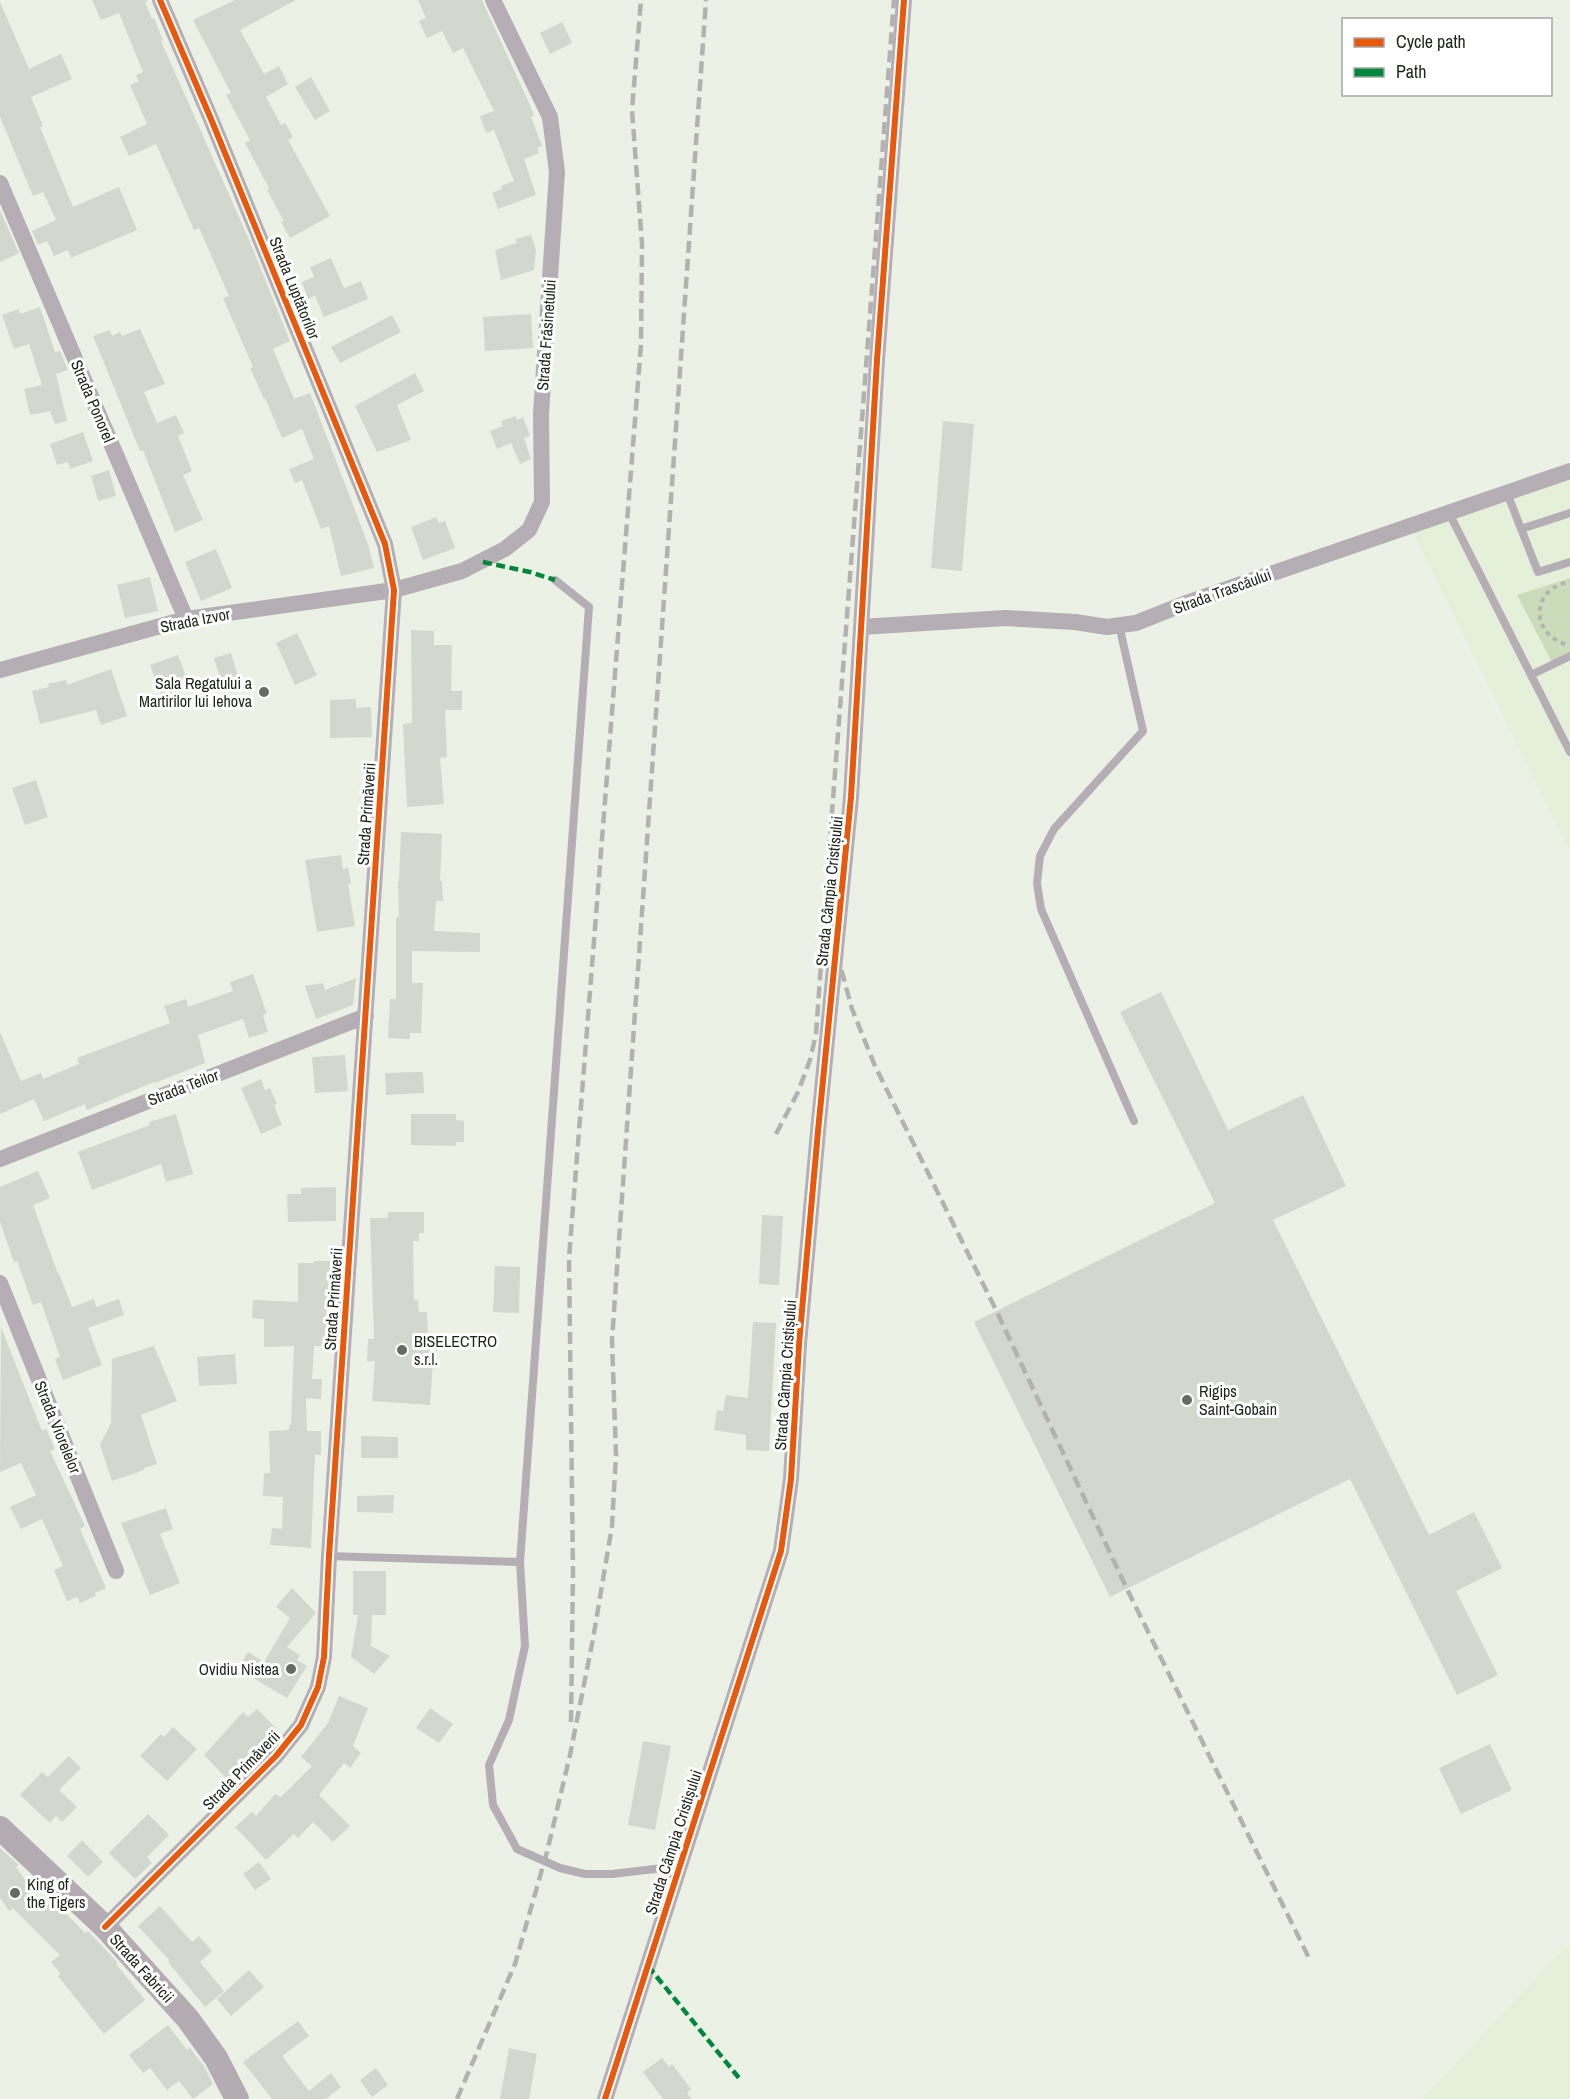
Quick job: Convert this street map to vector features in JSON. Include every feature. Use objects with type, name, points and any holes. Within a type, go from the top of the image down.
[{"type":"street","name":"Strada Luptătorilor","points":[[160,0],[211,118],[385,544],[394,590]]},
{"type":"street","name":"Strada Frăsinetului","points":[[394,590],[462,571],[505,549],[529,530],[542,502],[541,414],[557,172],[550,117],[493,0]]},
{"type":"street","name":"Strada Câmpia Cristișului","points":[[605,2099],[781,1551],[791,1479],[799,1344],[851,798],[877,360],[904,0]]},
{"type":"street","name":"Strada Ponorel","points":[[0,183],[4,204],[186,620]]},
{"type":"street","name":"Strada Trascăului","points":[[861,627],[1005,618],[1075,622],[1107,627],[1136,623],[1189,602],[1570,471]]},
{"type":"street","name":"Strada Izvor","points":[[0,670],[186,620],[394,590]]},
{"type":"street","name":"Strada Primăverii","points":[[105,1927],[276,1756],[301,1725],[318,1687],[324,1657],[394,590]]},
{"type":"street","name":"Strada Teilor","points":[[0,1159],[366,1016]]},
{"type":"street","name":"Strada Viorelelor","points":[[0,1283],[116,1570]]},
{"type":"street","name":"Strada Fabricii","points":[[0,1828],[105,1927],[188,2019],[216,2058],[237,2099]]},
{"type":"lane","points":[[1507,493],[1538,572],[1570,562]]},
{"type":"lane","points":[[1449,513],[1570,752]]},
{"type":"lane","points":[[1521,529],[1570,513]]},
{"type":"lane","points":[[555,580],[589,607],[520,1562],[525,1646],[509,1720],[489,1765],[493,1805],[517,1849],[560,1868],[585,1874],[612,1874],[680,1866]]},
{"type":"lane","points":[[1119,625],[1143,731],[1054,829],[1040,856],[1036,883],[1041,909],[1134,1121]]},
{"type":"lane","points":[[1531,675],[1570,656]]},
{"type":"lane","points":[[329,1556],[520,1562]]},
{"type":"path","points":[[1570,582],[1552,588],[1540,605],[1539,616],[1547,635],[1555,641],[1570,645]]},
{"type":"shaded area","points":[[1570,473],[1570,852],[1410,526]]},
{"type":"shaded area","points":[[1570,578],[1570,656],[1553,664],[1517,595]]},
{"type":"shaded area","points":[[1565,1948],[1570,1948],[1570,2099],[1422,2099]]},
{"type":"building","points":[[92,0],[149,0],[145,2],[152,19],[154,18],[163,40],[161,41],[247,235],[290,341],[273,349],[294,399],[310,393],[368,544],[374,568],[341,576],[329,526],[321,529],[302,480],[295,483],[289,469],[314,459],[302,429],[282,438],[250,368],[253,367],[223,298],[229,296],[199,228],[194,230],[156,144],[129,156],[120,137],[147,124],[130,85],[139,81],[136,75],[143,72],[119,13],[101,20]]},
{"type":"building","points":[[235,0],[296,0],[240,30],[264,74],[279,66],[288,84],[266,97],[281,125],[285,123],[293,137],[288,140],[330,216],[290,238],[281,222],[284,221],[267,190],[269,188],[245,143],[250,140],[226,95],[231,93],[193,20]]},
{"type":"building","points":[[418,0],[482,0],[534,116],[531,117],[542,146],[537,148],[539,153],[524,159],[536,195],[498,209],[492,193],[502,189],[501,186],[514,181],[494,130],[486,133],[480,116],[494,111],[463,48],[453,53],[442,31],[427,38],[419,21],[426,18]]},
{"type":"building","points":[[0,2],[29,69],[61,54],[72,79],[31,97],[43,126],[40,127],[73,207],[119,187],[137,230],[71,258],[68,250],[54,256],[47,241],[38,245],[32,231],[56,220],[43,192],[33,196],[0,117]]},
{"type":"building","points":[[562,22],[572,43],[550,54],[540,33]]},
{"type":"building","points":[[311,77],[330,111],[315,120],[295,87]]},
{"type":"building","points":[[0,210],[19,253],[0,262]]},
{"type":"building","points":[[531,235],[536,250],[534,270],[501,280],[495,250],[517,243],[515,239]]},
{"type":"building","points":[[331,258],[344,288],[361,281],[368,299],[324,317],[315,296],[308,299],[302,282],[314,277],[310,267]]},
{"type":"building","points":[[40,307],[55,352],[60,351],[68,370],[56,374],[67,421],[55,424],[50,411],[30,415],[24,389],[42,385],[29,344],[14,349],[2,315],[19,309],[20,314]]},
{"type":"building","points":[[531,314],[533,348],[485,351],[483,317]]},
{"type":"building","points":[[392,315],[401,332],[340,363],[331,347]]},
{"type":"building","points":[[140,329],[165,384],[144,392],[157,423],[176,415],[184,433],[178,436],[192,471],[183,475],[203,520],[175,532],[143,450],[140,451],[93,336],[110,330],[112,336],[120,332],[122,336]]},
{"type":"building","points":[[415,373],[424,391],[397,405],[411,440],[377,452],[355,406]]},
{"type":"building","points":[[516,416],[517,420],[523,417],[530,436],[524,438],[531,459],[520,464],[511,443],[497,449],[490,431],[503,426],[501,421]]},
{"type":"building","points":[[943,421],[974,424],[962,571],[931,568]]},
{"type":"building","points":[[83,432],[93,461],[70,469],[68,462],[57,465],[50,444]]},
{"type":"building","points":[[109,470],[116,496],[98,501],[91,476]]},
{"type":"building","points":[[436,517],[439,523],[445,521],[455,548],[423,560],[411,527]]},
{"type":"building","points":[[216,549],[232,588],[201,601],[185,562]]},
{"type":"building","points":[[150,577],[158,611],[125,618],[117,585]]},
{"type":"building","points":[[411,630],[434,631],[434,645],[452,645],[451,691],[462,691],[462,710],[445,710],[447,757],[440,758],[444,804],[407,807],[403,724],[412,723]]},
{"type":"building","points":[[297,633],[317,675],[295,685],[276,643]]},
{"type":"building","points":[[231,653],[241,687],[224,692],[214,658]]},
{"type":"building","points":[[178,655],[190,687],[162,697],[150,665]]},
{"type":"building","points":[[111,669],[127,716],[101,725],[96,710],[40,724],[32,691],[66,680],[67,685]]},
{"type":"building","points":[[356,699],[356,708],[371,707],[372,737],[330,738],[330,700]]},
{"type":"building","points":[[36,780],[48,817],[25,825],[12,788]]},
{"type":"building","points":[[401,832],[442,834],[440,881],[442,881],[443,901],[436,901],[434,931],[480,933],[480,952],[412,951],[412,983],[423,983],[421,1033],[410,1033],[410,1039],[388,1038],[390,999],[396,999],[396,917],[399,918],[398,881]]},
{"type":"building","points":[[341,855],[343,869],[348,868],[351,884],[348,884],[355,926],[317,932],[305,860]]},
{"type":"building","points":[[253,974],[267,1014],[263,1015],[268,1032],[249,1038],[243,1019],[198,1035],[205,1063],[87,1110],[85,1104],[44,1121],[34,1099],[0,1114],[0,1032],[21,1081],[41,1073],[43,1079],[79,1064],[77,1058],[170,1023],[164,1006],[186,999],[188,1007],[233,991],[230,982]]},
{"type":"building","points":[[356,978],[353,1005],[316,1019],[305,986],[323,983],[325,990]]},
{"type":"building","name":"Rigips Saint-Gobain","points":[[1161,992],[1228,1130],[1303,1095],[1346,1186],[1273,1220],[1429,1535],[1474,1512],[1502,1568],[1456,1591],[1498,1675],[1457,1695],[1350,1479],[1110,1597],[974,1322],[1215,1203],[1120,1012]]},
{"type":"building","points":[[345,1055],[348,1091],[315,1093],[312,1057]]},
{"type":"building","points":[[423,1072],[424,1093],[386,1095],[385,1073]]},
{"type":"building","points":[[261,1079],[265,1090],[270,1088],[282,1125],[261,1134],[241,1088]]},
{"type":"building","points":[[176,1114],[193,1174],[166,1182],[161,1164],[92,1190],[78,1152],[150,1125],[149,1122]]},
{"type":"building","points":[[411,1114],[456,1114],[456,1120],[464,1121],[464,1142],[456,1142],[456,1146],[411,1145]]},
{"type":"building","points":[[38,1171],[50,1198],[33,1205],[72,1307],[94,1299],[96,1307],[119,1299],[124,1315],[88,1328],[102,1365],[63,1380],[55,1359],[60,1357],[41,1302],[33,1305],[0,1222],[0,1187]]},
{"type":"building","points":[[336,1187],[336,1221],[288,1222],[287,1194],[301,1194],[301,1188]]},
{"type":"building","points":[[388,1212],[424,1212],[424,1233],[419,1233],[419,1241],[413,1241],[414,1300],[418,1300],[419,1312],[427,1312],[428,1337],[437,1337],[437,1362],[433,1362],[430,1405],[372,1401],[375,1361],[367,1361],[368,1339],[374,1339],[370,1218],[388,1218]]},
{"type":"building","points":[[762,1215],[783,1216],[779,1285],[759,1284]]},
{"type":"building","points":[[314,1261],[331,1261],[331,1299],[326,1299],[327,1346],[314,1346],[312,1379],[322,1379],[321,1399],[306,1398],[307,1431],[321,1431],[321,1455],[315,1455],[311,1548],[270,1545],[272,1528],[282,1529],[283,1497],[263,1496],[264,1473],[270,1473],[269,1431],[289,1430],[289,1425],[291,1425],[294,1346],[264,1347],[264,1319],[252,1318],[253,1300],[298,1302],[298,1263],[314,1263]]},
{"type":"building","points":[[495,1266],[520,1267],[519,1313],[493,1312]]},
{"type":"building","points":[[753,1322],[776,1323],[769,1451],[746,1450],[746,1435],[714,1430],[717,1410],[723,1411],[726,1395],[748,1398]]},
{"type":"building","points":[[1,1327],[42,1431],[46,1429],[55,1449],[50,1451],[85,1526],[80,1529],[106,1588],[95,1593],[96,1596],[80,1603],[77,1597],[67,1601],[54,1570],[63,1566],[42,1519],[21,1529],[10,1507],[36,1495],[21,1463],[0,1472]]},
{"type":"building","points":[[154,1346],[177,1401],[141,1415],[157,1464],[112,1481],[100,1445],[111,1423],[112,1359]]},
{"type":"building","points":[[235,1354],[237,1384],[199,1386],[197,1357]]},
{"type":"building","points":[[361,1436],[398,1437],[398,1458],[361,1458]]},
{"type":"building","points":[[394,1495],[393,1513],[357,1512],[357,1496]]},
{"type":"building","points":[[166,1508],[173,1529],[160,1534],[180,1583],[150,1595],[121,1523]]},
{"type":"building","points":[[353,1571],[386,1571],[386,1615],[372,1615],[371,1646],[390,1656],[374,1674],[351,1657],[358,1615],[353,1615]]},
{"type":"building","points":[[292,1588],[316,1613],[287,1647],[300,1655],[297,1660],[307,1666],[287,1698],[238,1669],[248,1652],[264,1662],[290,1618],[276,1607]]},
{"type":"building","points":[[339,1696],[368,1708],[353,1746],[361,1753],[350,1768],[344,1763],[319,1795],[350,1826],[333,1842],[313,1822],[298,1838],[294,1834],[266,1860],[235,1827],[252,1812],[256,1816],[275,1794],[281,1797],[312,1766],[301,1757],[328,1723]]},
{"type":"building","points":[[430,1708],[453,1724],[439,1743],[416,1728]]},
{"type":"building","points":[[257,1709],[276,1728],[267,1737],[270,1740],[247,1764],[249,1767],[232,1784],[204,1755],[243,1712],[248,1717]]},
{"type":"building","points":[[173,1727],[197,1749],[167,1781],[140,1756],[161,1734],[164,1737]]},
{"type":"building","points":[[643,1741],[671,1746],[655,1830],[628,1825]]},
{"type":"building","points":[[1490,1744],[1512,1790],[1461,1814],[1439,1768]]},
{"type":"building","points":[[69,1756],[81,1768],[59,1790],[77,1807],[62,1822],[56,1816],[50,1823],[20,1795],[42,1772],[48,1777]]},
{"type":"building","points":[[148,1814],[169,1835],[147,1857],[152,1863],[135,1879],[109,1853]]},
{"type":"building","points":[[82,1840],[103,1862],[88,1877],[67,1856]]},
{"type":"building","points":[[0,1848],[19,1865],[16,1867],[45,1907],[53,1900],[85,1933],[88,1931],[118,1963],[116,1964],[145,2000],[104,2034],[58,1976],[61,1974],[51,1962],[60,1955],[13,1908],[9,1911],[0,1898]]},
{"type":"building","points":[[259,1862],[271,1879],[255,1890],[243,1874]]},
{"type":"building","points":[[160,1906],[192,1942],[199,1936],[212,1951],[200,1962],[224,1991],[205,2007],[168,1962],[170,1961],[138,1926]]},
{"type":"building","points":[[249,1970],[264,1987],[231,2016],[217,1999]]},
{"type":"building","points":[[298,2021],[309,2036],[282,2056],[309,2091],[331,2073],[341,2087],[326,2099],[272,2099],[243,2062]]},
{"type":"building","points":[[168,2025],[187,2050],[190,2048],[204,2066],[213,2084],[193,2099],[179,2081],[167,2090],[150,2068],[143,2073],[129,2055]]},
{"type":"building","points":[[509,2048],[537,2054],[529,2099],[500,2099]]},
{"type":"building","points":[[662,2058],[669,2067],[672,2064],[691,2089],[687,2093],[692,2099],[663,2099],[643,2072]]},
{"type":"building","points":[[376,2068],[388,2085],[372,2097],[360,2080]]},
{"type":"railway","points":[[571,1722],[573,1572],[569,1258],[641,344],[642,244],[632,110],[641,0]]},
{"type":"railway","points":[[457,2099],[515,1964],[547,1852],[570,1755],[612,1526],[616,1455],[612,1340],[706,0]]},
{"type":"railway","points":[[829,852],[894,0]]},
{"type":"railway","points":[[830,845],[836,950],[852,1009],[875,1066],[996,1310],[1127,1589],[1310,1960]]},
{"type":"railway","points":[[776,1134],[798,1092],[810,1060],[816,1034],[826,894]]},
{"type":"marked path","points":[[483,562],[555,580]]},
{"type":"marked path","points":[[648,1966],[739,2078]]},
{"type":"cycle path","points":[[105,1927],[276,1756],[301,1725],[318,1687],[324,1657],[394,590],[385,544],[160,0]]},
{"type":"cycle path","points":[[605,2099],[781,1551],[791,1479],[799,1344],[851,797],[877,360],[904,0]]},
{"type":"place","name":"Sala Regatului a Martirilor lui Iehova","points":[[264,692]]},
{"type":"place","name":"BISELECTRO s.r.l.","points":[[402,1350]]},
{"type":"place","name":"Rigips Saint-Gobain","points":[[1187,1400]]},
{"type":"place","name":"Ovidiu Nistea","points":[[291,1669]]},
{"type":"place","name":"King of the Tigers","points":[[15,1893]]}]
